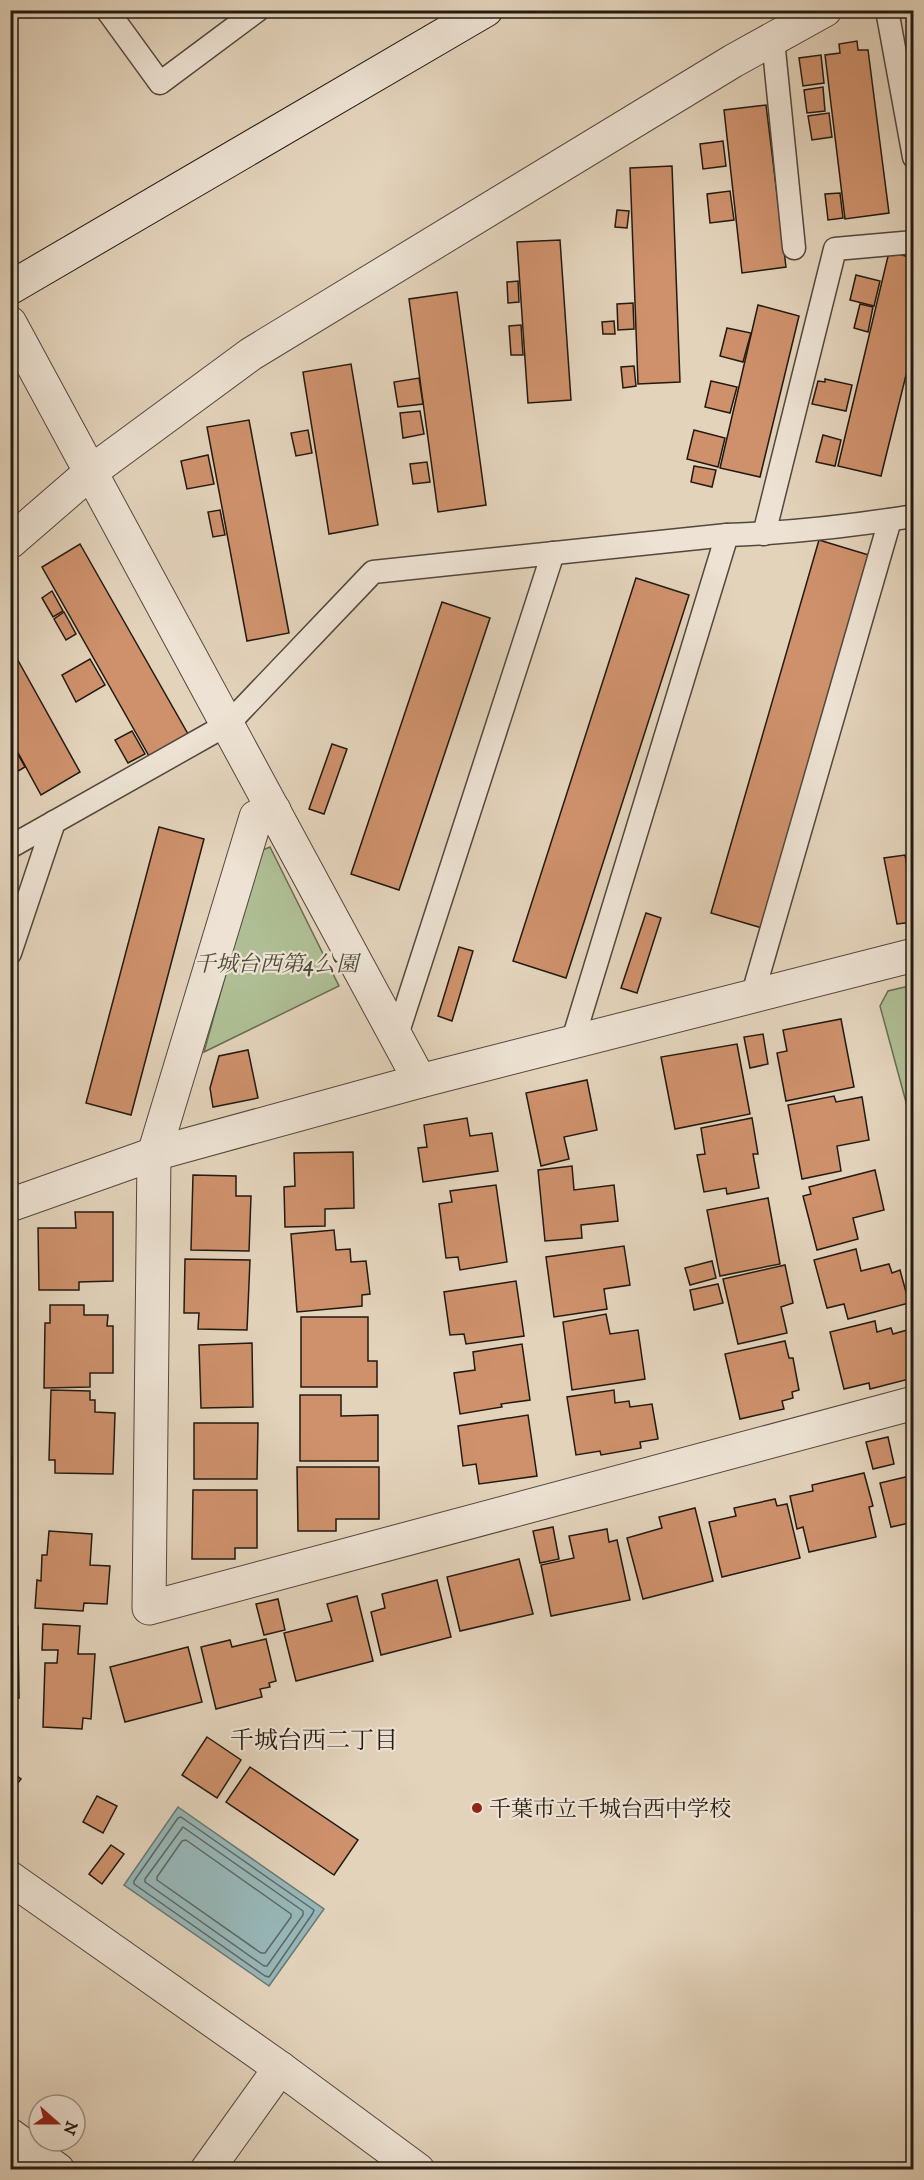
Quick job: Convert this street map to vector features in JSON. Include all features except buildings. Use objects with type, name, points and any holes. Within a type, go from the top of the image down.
[{"type":"street","points":[[10,288],[486,10]]},
{"type":"street","points":[[10,542],[92,471],[251,354],[722,68],[825,10]]},
{"type":"street","points":[[10,322],[420,1081]]},
{"type":"street","points":[[274,810],[256,817],[154,1154],[149,1608],[914,1403]]},
{"type":"street","points":[[10,1205],[154,1154],[420,1081],[914,956]]},
{"type":"street","points":[[10,1878],[280,2068],[418,2169]]},
{"type":"street","points":[[207,2169],[280,2068]]},
{"type":"street","points":[[10,2135],[58,2169]]},
{"type":"lane","points":[[107,10],[160,83],[258,10]]},
{"type":"lane","points":[[886,10],[914,157]]},
{"type":"lane","points":[[773,40],[794,248]]},
{"type":"lane","points":[[764,534],[835,249],[914,242]]},
{"type":"lane","points":[[10,847],[228,724],[373,572],[727,535],[764,534],[914,516]]},
{"type":"lane","points":[[752,997],[890,520]]},
{"type":"lane","points":[[572,1043],[727,535]]},
{"type":"lane","points":[[396,1038],[553,554]]},
{"type":"lane","points":[[10,953],[54,822]]},
{"type":"green space","name":"千城台西第4公園","points":[[270,847],[339,986],[204,1052],[260,851]]},
{"type":"green space","points":[[914,985],[913,1128],[880,1006],[888,991]]},
{"type":"water","points":[[178,1807],[324,1909],[269,1986],[124,1885]]},
{"type":"place","name":"千葉市立千城台西中学校","points":[[477,1808]]},
{"type":"district","name":"千城台西二丁目","points":[[314,1740]]}]
